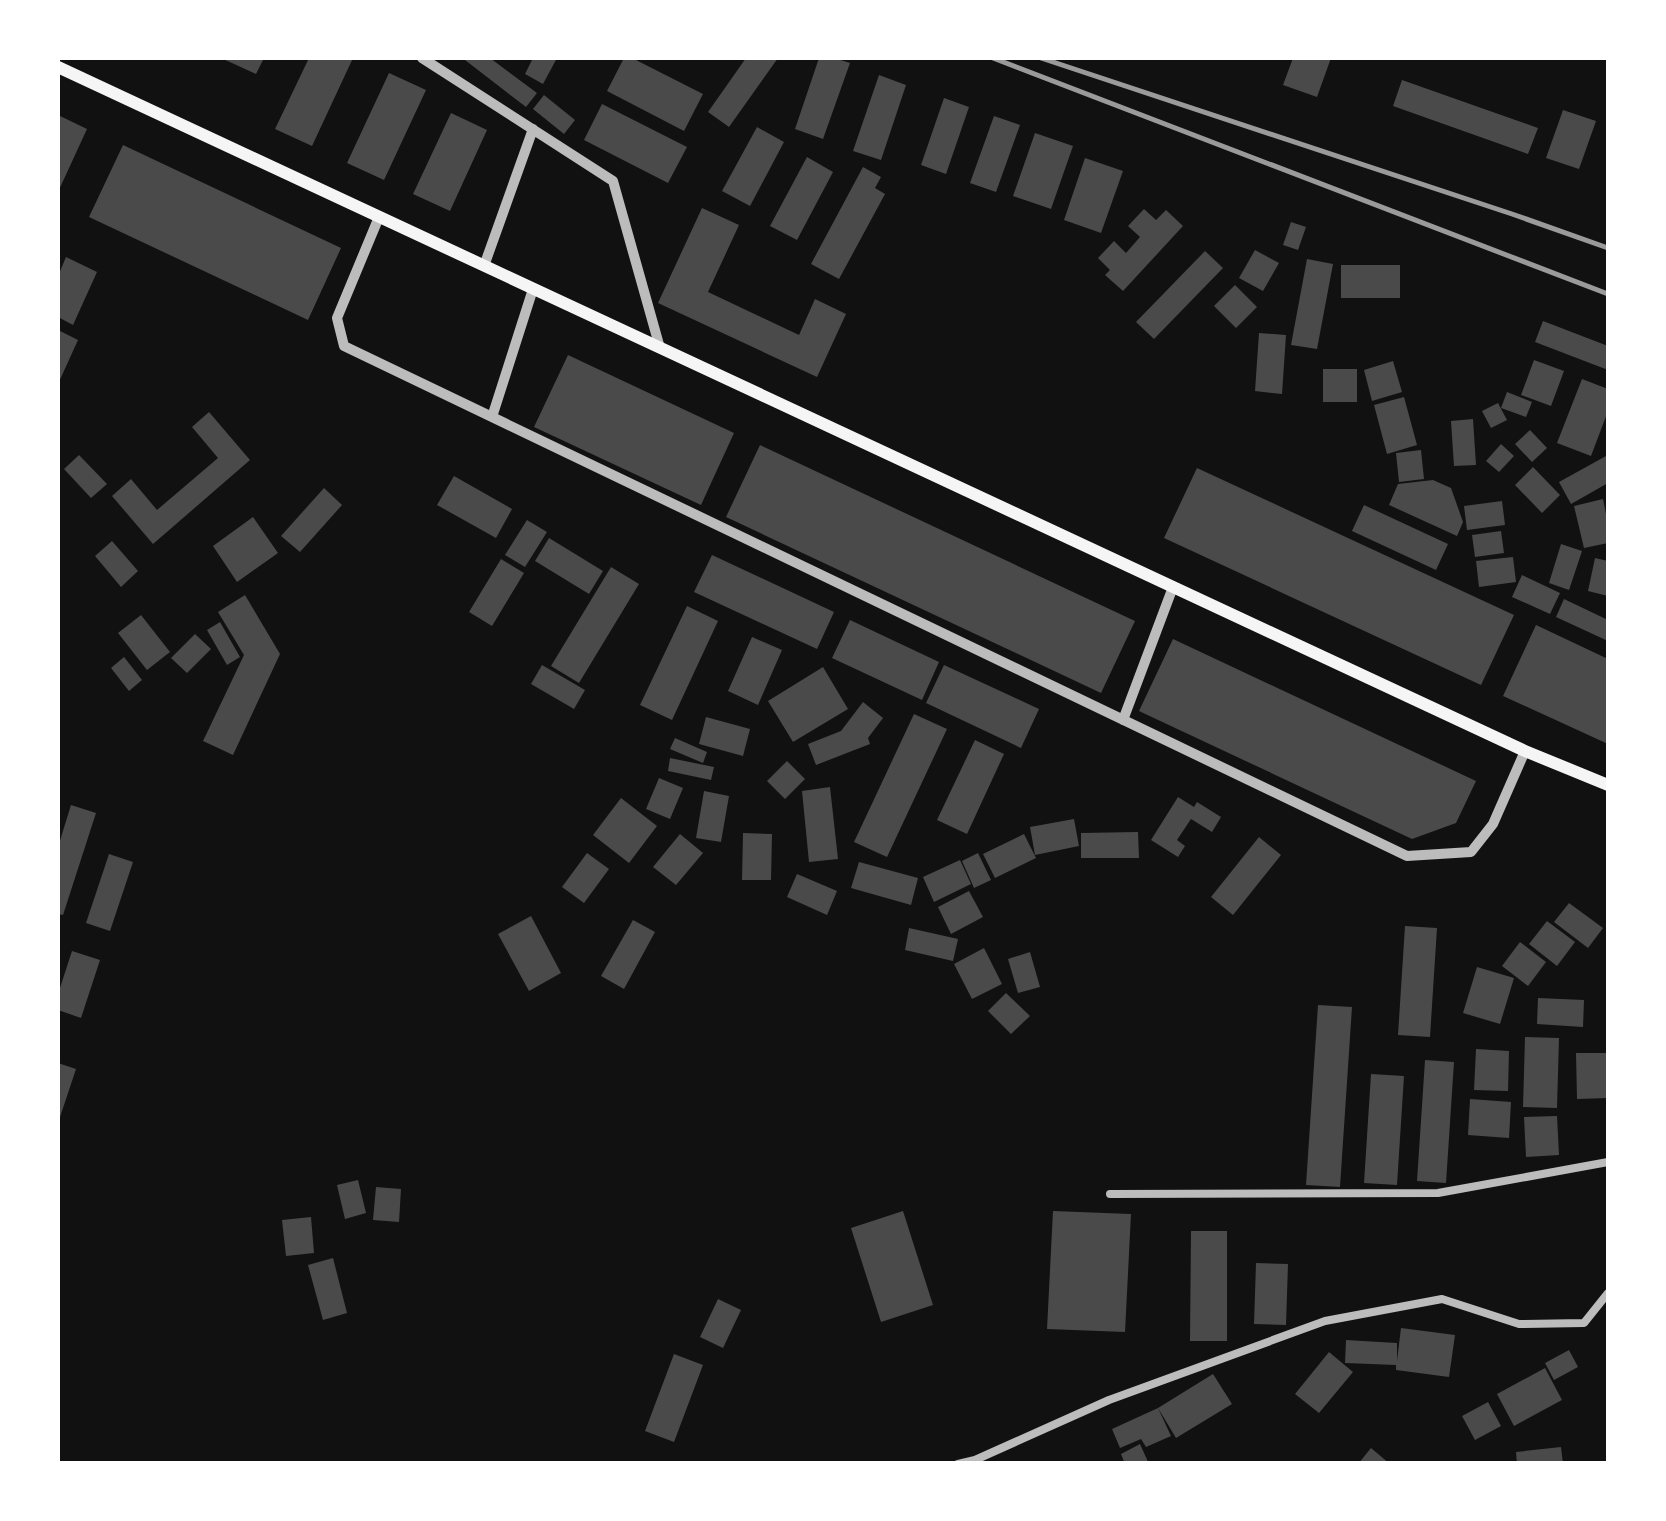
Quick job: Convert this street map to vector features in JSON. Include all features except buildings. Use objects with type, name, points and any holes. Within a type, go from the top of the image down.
[{"type":"main road","points":[[58,68],[1525,751],[1608,785]]},
{"type":"street","points":[[422,58],[613,181],[660,348]]},
{"type":"street","points":[[484,266],[533,129]]},
{"type":"street","points":[[379,217],[337,318],[344,346],[1407,856],[1472,852],[1493,824],[1525,751]]},
{"type":"street","points":[[492,417],[533,289]]},
{"type":"street","points":[[1124,720],[1173,587]]},
{"type":"street","points":[[1110,1194],[1438,1193],[1608,1162]]},
{"type":"street","points":[[958,1464],[1109,1400],[1325,1321],[1442,1300],[1520,1324],[1584,1322],[1608,1292]]},
{"type":"railway","points":[[993,58],[1608,294]]},
{"type":"railway","points":[[1041,58],[1608,248]]}]
